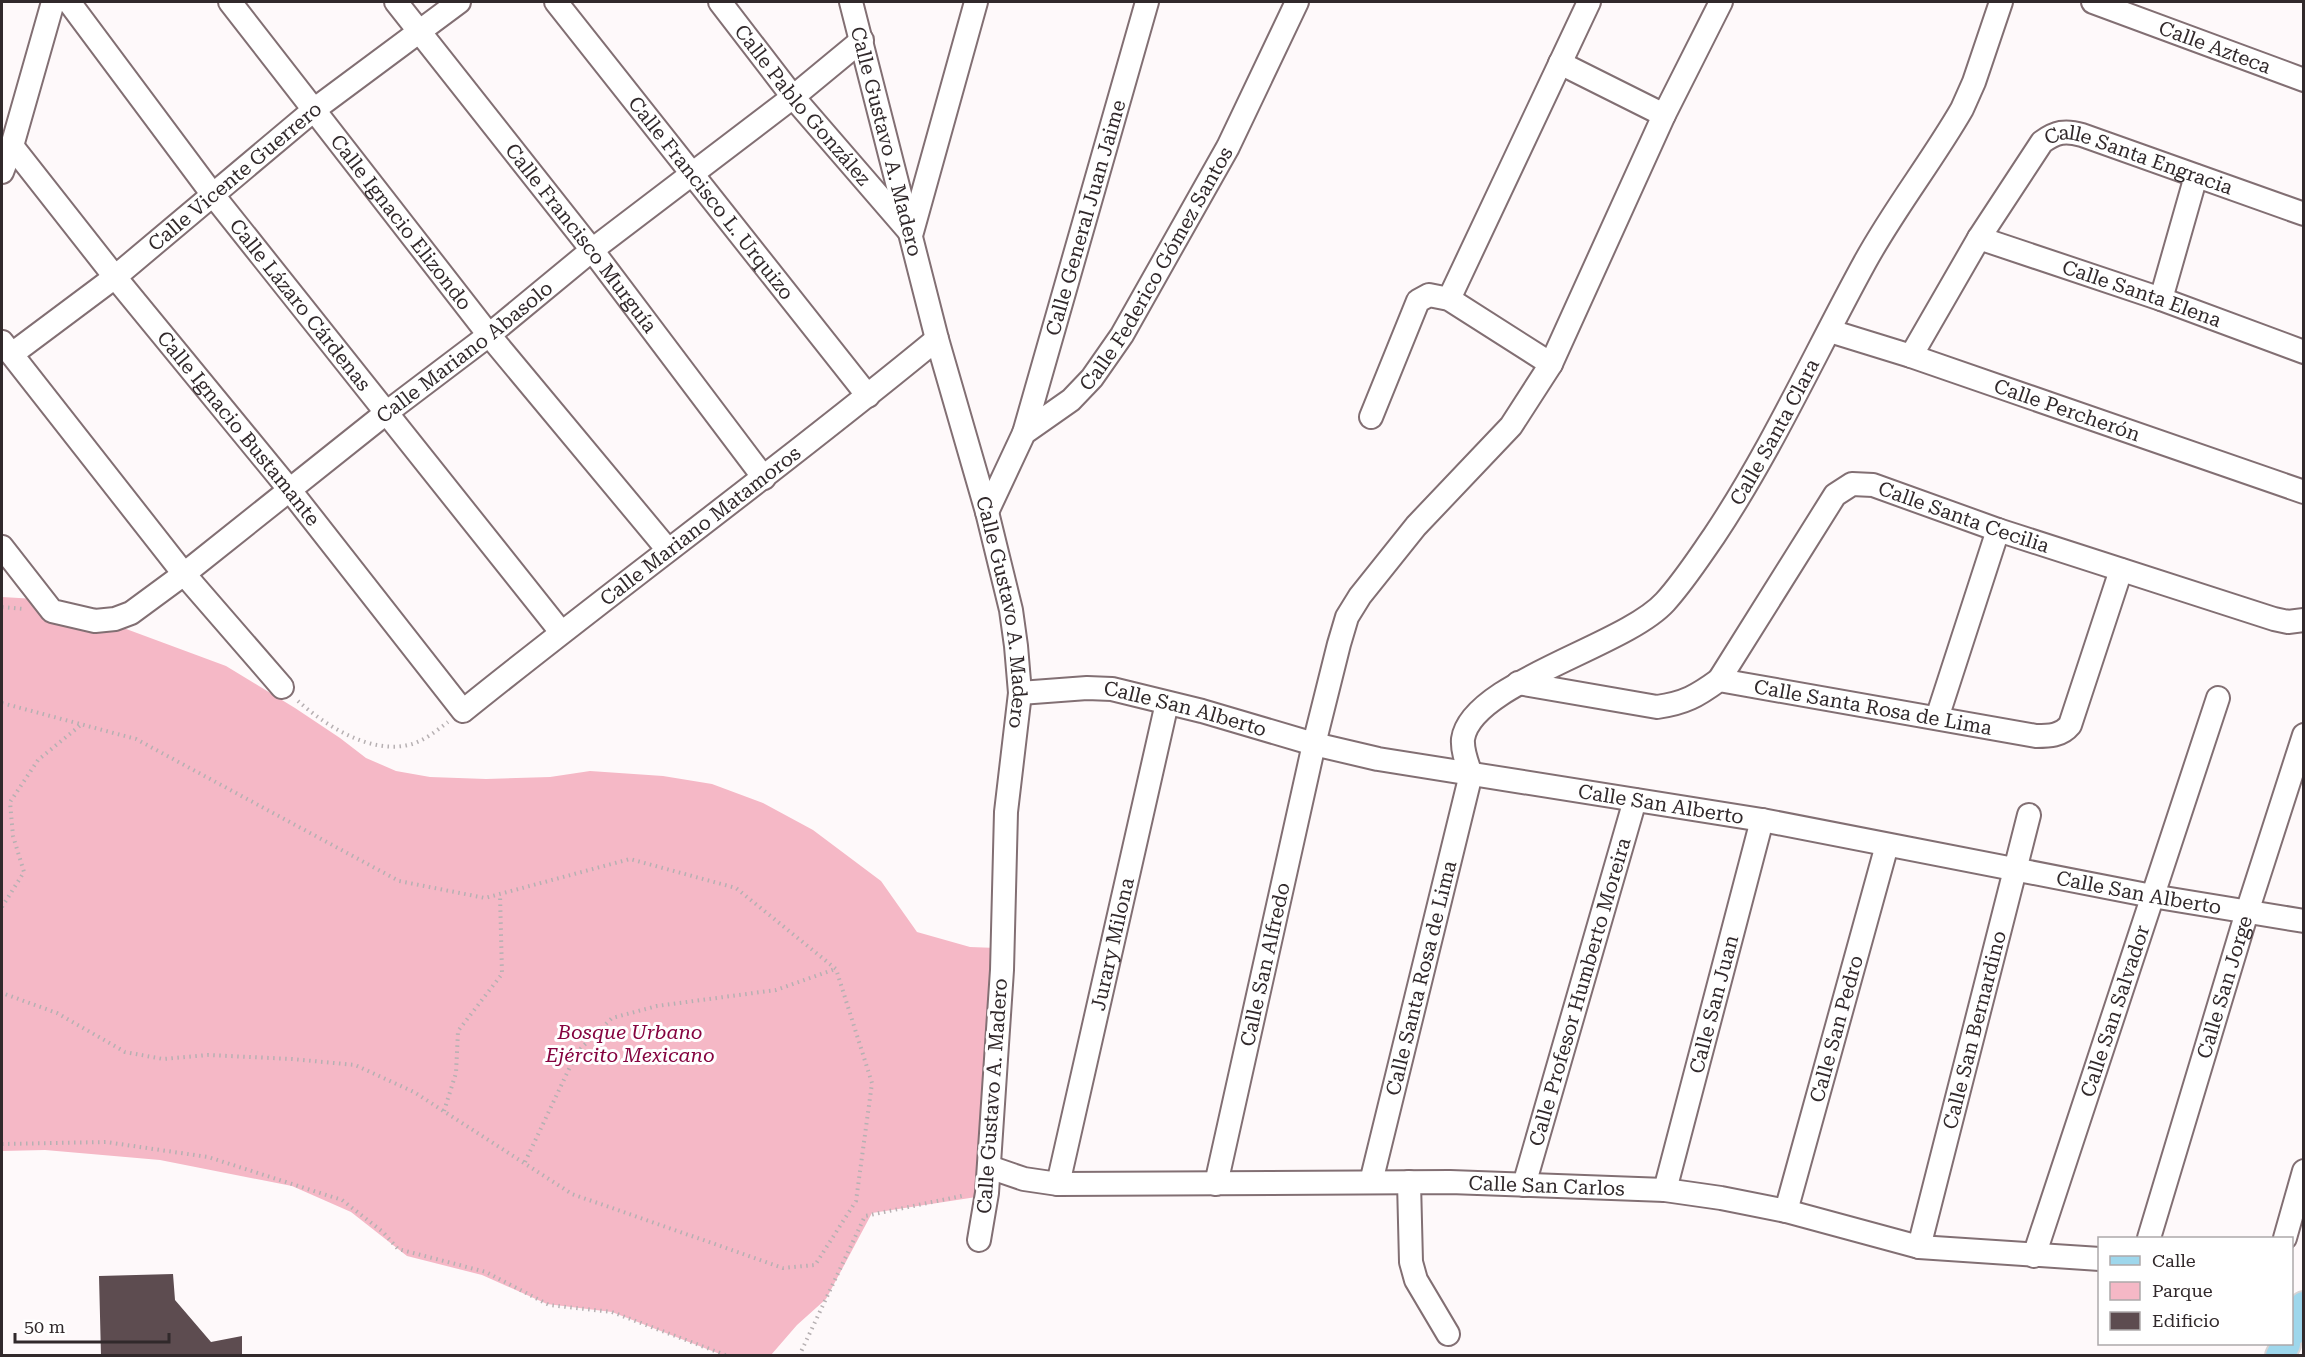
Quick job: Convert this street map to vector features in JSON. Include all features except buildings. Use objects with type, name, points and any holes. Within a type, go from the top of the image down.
[{"type":"main road","points":[[2293,1330],[2304,1306]]},
{"type":"street","points":[[2,172],[12,146],[53,2]]},
{"type":"street","name":"Calle Lázaro Cárdenas","points":[[69,2],[213,195],[561,632]]},
{"type":"street","name":"Calle Ignacio Elizondo","points":[[230,2],[489,335],[668,550]]},
{"type":"street","name":"Calle Francisco Murguía","points":[[396,2],[592,250],[764,478]]},
{"type":"street","name":"Calle Vicente Guerrero","points":[[7,348],[115,277],[315,109],[459,2]]},
{"type":"street","name":"Calle Francisco L. Urquizo","points":[[556,2],[868,396]]},
{"type":"street","name":"Calle Pablo González","points":[[720,2],[793,97],[911,233]]},
{"type":"street","name":"Calle Gustavo A. Madero","points":[[851,2],[937,339],[987,512],[1011,610],[1020,693],[1006,812],[1002,970],[987,1193],[979,1240]]},
{"type":"street","points":[[911,233],[976,2]]},
{"type":"street","name":"Calle General Juan Jaime","points":[[1024,433],[1147,2]]},
{"type":"street","name":"Calle Federico Gómez Santos","points":[[987,512],[1024,433],[1071,400],[1092,378],[1122,335],[1228,147],[1297,2]]},
{"type":"street","points":[[1449,299],[1589,2]]},
{"type":"street","name":"Calle San Alfredo","points":[[1216,1184],[1314,744],[1347,617],[1360,596],[1416,526],[1511,426],[1551,364],[1664,115],[1721,2]]},
{"type":"street","name":"Calle Santa Clara","points":[[1471,774],[1464,753],[1463,738],[1468,724],[1480,709],[1518,684],[1617,636],[1663,604],[1686,577],[1758,465],[1866,261],[1962,109],[1974,82],[2001,2]]},
{"type":"street","name":"Calle Azteca","points":[[2093,2],[2304,80]]},
{"type":"street","name":"Calle Mariano Abasolo","points":[[2,547],[51,611],[95,621],[115,620],[131,613],[489,335],[692,172],[793,97],[862,40]]},
{"type":"street","points":[[1560,63],[1664,115]]},
{"type":"street","name":"Calle Santa Engracia","points":[[1911,356],[1979,237],[2042,142],[2056,133],[2072,132],[2082,135],[2304,214]]},
{"type":"street","name":"Calle Ignacio Bustamante","points":[[12,146],[115,277],[289,489],[463,711]]},
{"type":"street","points":[[2161,299],[2196,176]]},
{"type":"street","name":"Calle Santa Elena","points":[[1979,237],[2161,299],[2304,352]]},
{"type":"street","points":[[1371,417],[1418,301],[1429,295],[1449,299],[1551,364]]},
{"type":"street","name":"Calle Percherón","points":[[1830,332],[1911,356],[2304,492]]},
{"type":"street","name":"Calle Mariano Matamoros","points":[[463,711],[561,632],[764,478],[937,339]]},
{"type":"street","points":[[7,348],[184,574],[282,687]]},
{"type":"street","name":"Calle Santa Cecilia","points":[[1719,680],[1835,495],[1843,487],[1852,484],[1874,485],[1998,530],[2274,620],[2289,622],[2304,620]]},
{"type":"street","points":[[1938,718],[1998,530]]},
{"type":"street","name":"Calle Santa Rosa de Lima","points":[[1719,680],[2036,736],[2057,735],[2064,732],[2070,725],[2121,570]]},
{"type":"street","points":[[1518,684],[1657,707],[1677,704],[1694,698],[1719,680]]},
{"type":"street","name":"Calle San Alberto","points":[[1020,693],[1061,689],[1103,689],[1202,711],[1314,744],[1378,759],[1762,820],[2152,896],[2304,921]]},
{"type":"street","name":"Calle San Salvador","points":[[2034,1256],[2218,698]]},
{"type":"street","name":"Jurary Milona","points":[[1058,1184],[1167,703]]},
{"type":"street","name":"Calle San Jorge","points":[[2150,1237],[2247,912],[2304,735]]},
{"type":"street","name":"Calle Santa Rosa de Lima","points":[[1371,1182],[1471,774]]},
{"type":"street","name":"Calle Profesor Humberto Moreira","points":[[1524,1185],[1635,800]]},
{"type":"street","name":"Calle San Bernardino","points":[[1919,1247],[2029,815]]},
{"type":"street","name":"Calle San Juan","points":[[1665,1190],[1762,820]]},
{"type":"street","name":"Calle San Pedro","points":[[1786,1211],[1887,845]]},
{"type":"street","name":"Calle San Carlos","points":[[989,1167],[1024,1179],[1058,1184],[1409,1182],[1665,1190],[1786,1211],[1919,1247],[2098,1259]]},
{"type":"street","points":[[2286,1237],[2304,1171]]},
{"type":"street","points":[[1409,1182],[1411,1262],[1416,1280],[1449,1334]]},
{"type":"path","points":[[282,687],[322,720],[347,734],[389,747],[408,745],[429,736],[463,711]]},
{"type":"path","points":[[2,703],[136,739],[399,881],[486,898],[630,859],[736,888],[836,969],[872,1083],[856,1201],[815,1265],[783,1268],[572,1194],[414,1092],[355,1065],[208,1055],[163,1059],[125,1052],[57,1013],[2,993]]},
{"type":"path","points":[[2,907],[24,872],[13,836],[9,802],[38,760],[82,724]]},
{"type":"path","points":[[444,1111],[456,1073],[458,1031],[502,974],[500,894]]},
{"type":"path","points":[[524,1163],[577,1052],[612,1018],[657,1006],[776,990],[836,969]]},
{"type":"path","points":[[2,1144],[106,1142],[208,1157],[342,1200],[383,1232],[398,1249],[486,1272],[549,1305],[612,1312],[728,1356]]},
{"type":"path","points":[[799,1356],[865,1216],[970,1194]]},
{"type":"green space","name":"Bosque Urbano Ejército Mexicano","points":[[2,597],[36,599],[110,623],[226,666],[295,708],[366,758],[396,771],[430,777],[486,779],[550,777],[590,771],[663,776],[712,784],[763,803],[813,830],[881,881],[917,932],[970,947],[997,948],[996,1194],[872,1213],[826,1299],[797,1325],[771,1355],[725,1356],[612,1312],[547,1304],[482,1275],[407,1256],[351,1212],[292,1186],[160,1160],[45,1150],[2,1151]]}]
